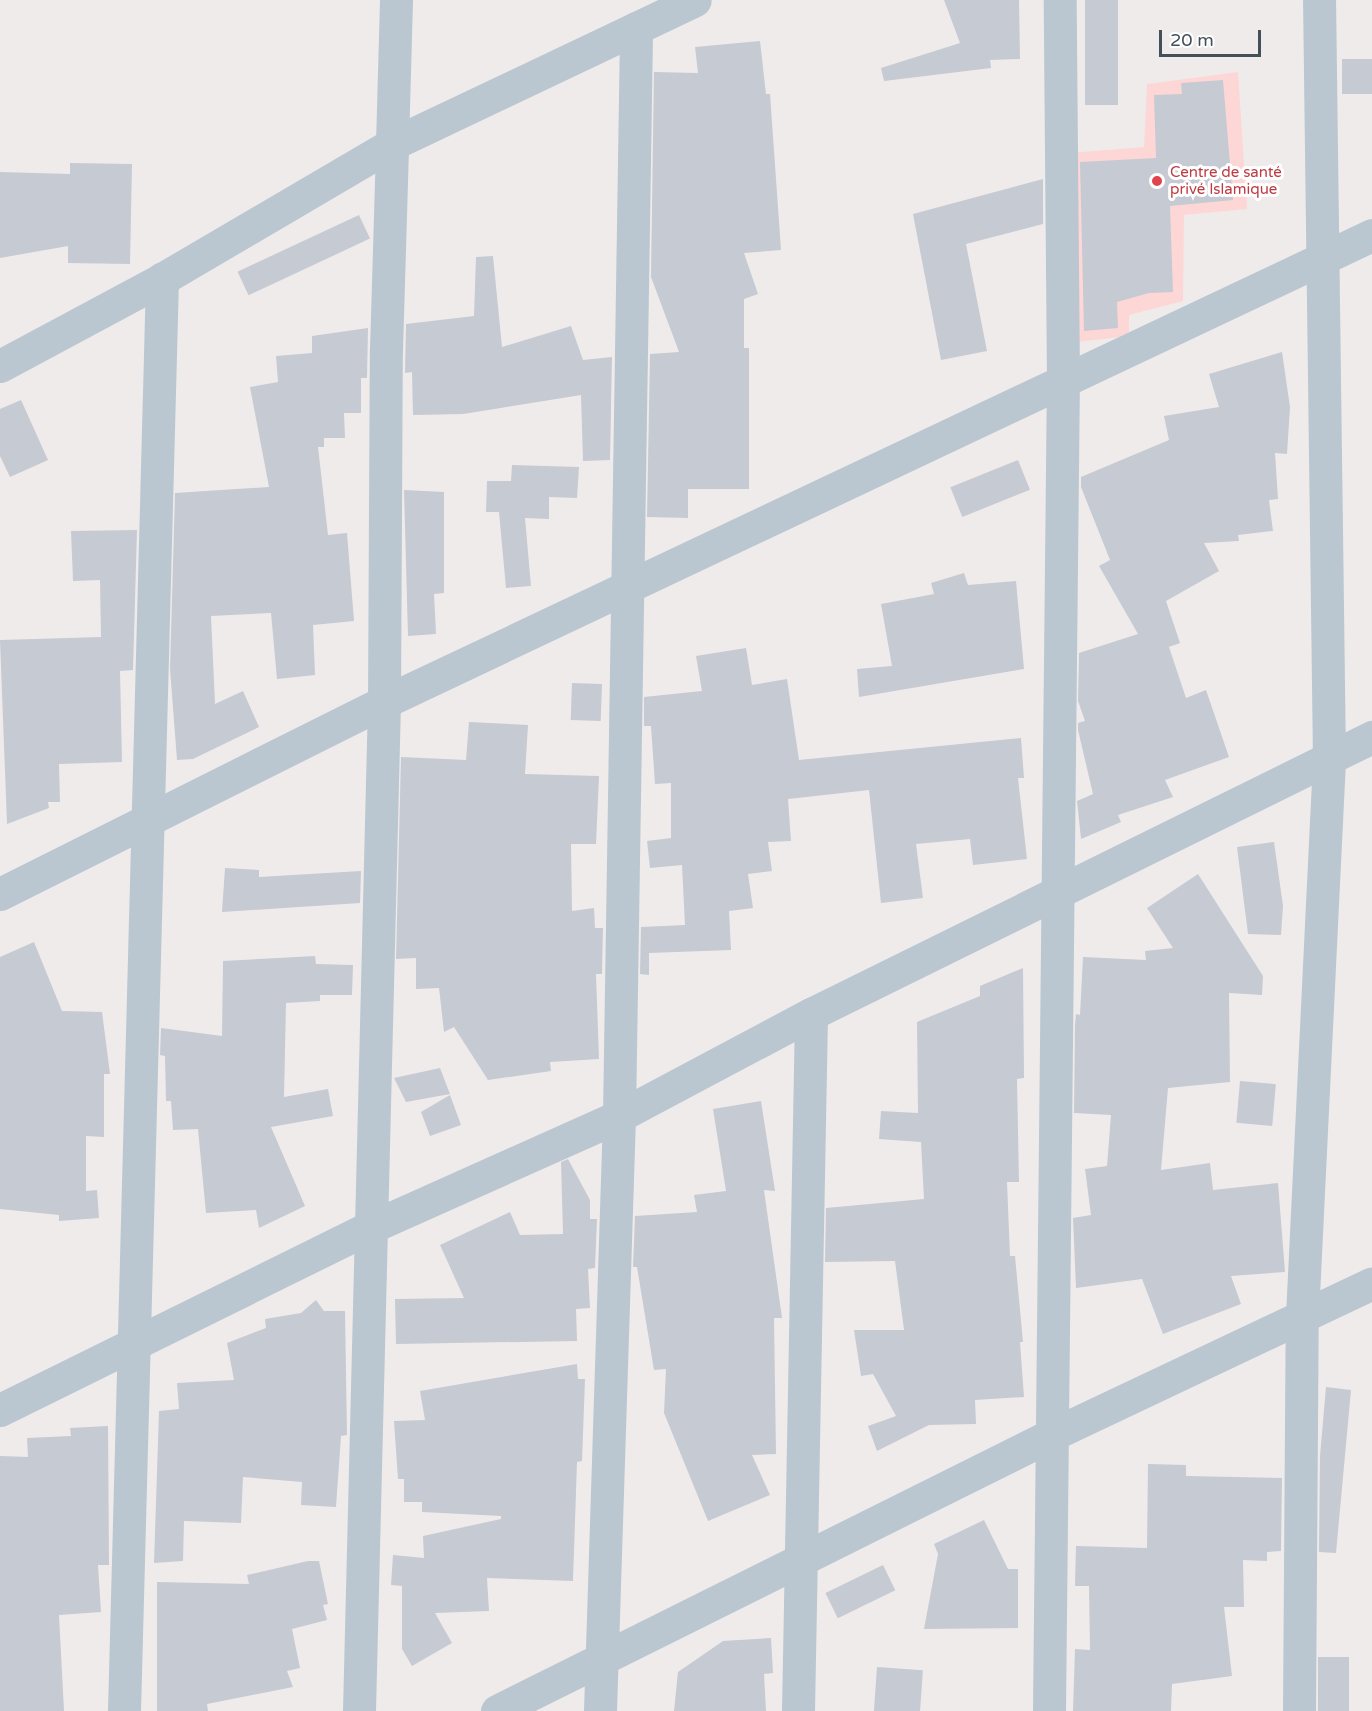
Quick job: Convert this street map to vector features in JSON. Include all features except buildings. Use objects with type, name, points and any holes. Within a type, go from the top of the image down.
[{"type":"street","points":[[359,1711],[369,1228],[384,702],[386,350],[396,0]]},
{"type":"street","points":[[0,366],[162,279],[392,144],[695,0]]},
{"type":"street","points":[[1049,1711],[1049,1436],[1059,890],[1063,381],[1060,0]]},
{"type":"street","points":[[1299,1711],[1302,1316],[1329,760],[1318,0]]},
{"type":"street","points":[[600,1711],[619,1116],[636,28]]},
{"type":"street","points":[[0,894],[384,702],[628,590],[1372,235]]},
{"type":"street","points":[[124,1711],[136,1345],[162,279]]},
{"type":"street","points":[[0,1410],[136,1345],[369,1228],[619,1116],[810,1014],[1372,737]]},
{"type":"street","points":[[798,1711],[810,1014]]},
{"type":"street","points":[[497,1711],[1049,1436],[1372,1283]]},
{"type":"shaded area","name":"Centre de santé privé Islamique","points":[[1238,72],[1247,209],[1184,215],[1183,301],[1129,315],[1129,336],[1077,342],[1069,153],[1144,147],[1147,84]]},
{"type":"place","name":"Centre de santé privé Islamique","points":[[1157,181]]}]
